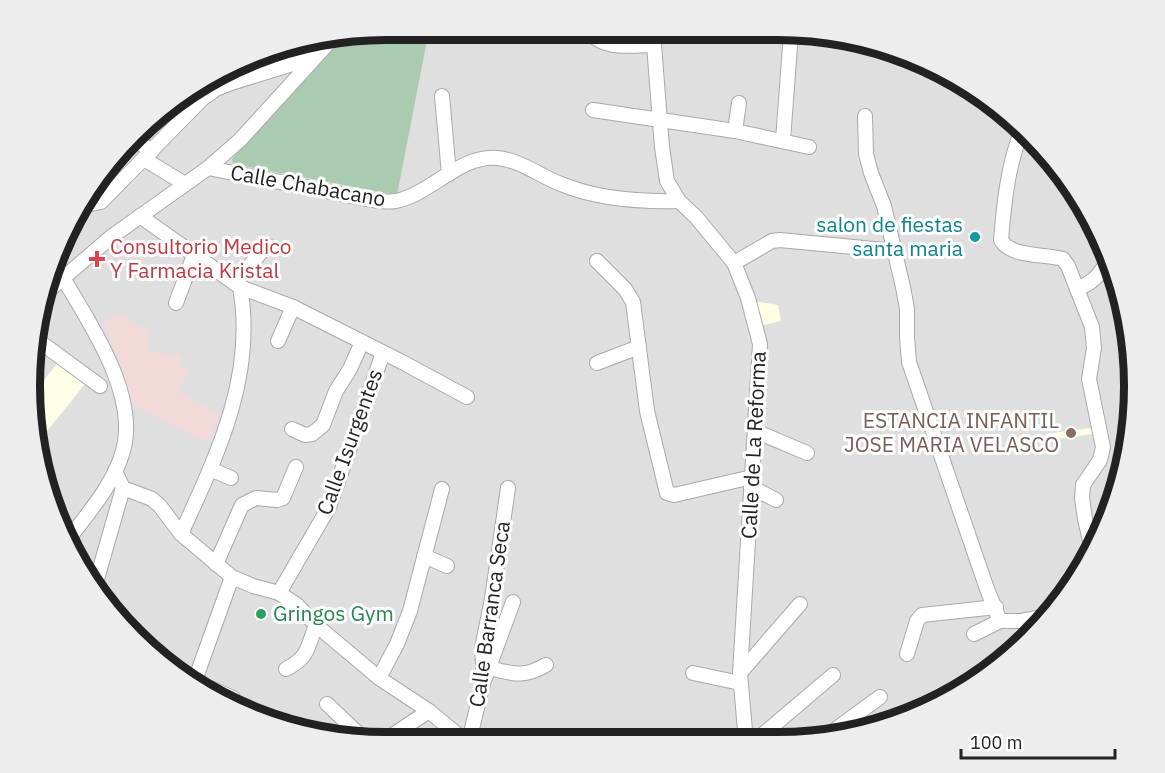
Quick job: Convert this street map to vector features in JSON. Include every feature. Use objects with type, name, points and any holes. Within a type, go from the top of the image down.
[{"type":"street","points":[[597,40],[601,44],[611,46],[649,40]]},
{"type":"street","name":"Calle de La Reforma","points":[[655,40],[667,181],[679,201],[696,217],[734,263],[748,298],[760,344],[740,678],[745,732]]},
{"type":"street","points":[[783,140],[790,41]]},
{"type":"street","points":[[93,204],[101,202],[202,99],[216,89],[315,50]]},
{"type":"street","points":[[56,284],[111,237],[208,168],[240,140],[315,50]]},
{"type":"street","points":[[442,96],[449,174]]},
{"type":"street","points":[[735,131],[739,103]]},
{"type":"street","points":[[593,110],[735,131],[809,147]]},
{"type":"street","points":[[865,116],[866,154],[884,206],[907,309],[909,362],[1000,621]]},
{"type":"street","points":[[1019,138],[1011,167],[1001,240],[1008,248],[1017,251],[1063,259],[1068,266],[1094,337],[1089,379],[1103,447],[1100,460],[1083,484],[1084,519],[1089,539]]},
{"type":"street","points":[[139,145],[148,155],[185,184]]},
{"type":"street","name":"Calle Chabacano","points":[[208,168],[377,201],[394,201],[409,196],[471,163],[486,158],[498,158],[512,161],[562,185],[607,196],[634,200],[679,201]]},
{"type":"street","points":[[140,216],[237,285],[293,307],[467,397]]},
{"type":"street","points":[[734,263],[772,241],[780,240],[895,251]]},
{"type":"street","points":[[237,285],[267,245]]},
{"type":"street","points":[[176,303],[194,255]]},
{"type":"street","points":[[597,261],[631,296],[635,310],[647,411],[667,493],[674,495],[751,482],[776,500]]},
{"type":"street","points":[[1077,289],[1098,277],[1103,268]]},
{"type":"street","points":[[63,278],[95,331],[114,371],[126,422],[124,449],[115,471],[73,534]]},
{"type":"street","points":[[181,534],[210,469],[237,392],[244,339],[244,309],[237,285]]},
{"type":"street","points":[[278,342],[293,307]]},
{"type":"street","points":[[292,429],[305,435],[312,435],[322,425],[336,391],[350,369],[362,342]]},
{"type":"street","points":[[43,344],[100,386]]},
{"type":"street","points":[[597,363],[639,347]]},
{"type":"street","name":"Calle Isurgentes","points":[[279,593],[329,507],[383,353]]},
{"type":"street","points":[[754,431],[807,453]]},
{"type":"street","points":[[216,564],[242,505],[256,498],[277,500],[283,498],[296,467]]},
{"type":"street","points":[[210,469],[231,478]]},
{"type":"street","points":[[98,577],[123,488],[115,471]]},
{"type":"street","points":[[123,488],[152,499],[181,534],[232,577],[279,593],[297,605],[316,626],[379,678],[429,711],[456,732]]},
{"type":"street","name":"Calle Barranca Seca","points":[[470,732],[487,674],[482,648],[492,599],[508,488]]},
{"type":"street","points":[[379,678],[397,644],[410,610],[442,489]]},
{"type":"street","points":[[424,556],[447,566]]},
{"type":"street","points":[[195,674],[232,577]]},
{"type":"street","points":[[513,602],[487,674],[531,674],[546,665]]},
{"type":"street","points":[[693,673],[740,678],[800,604]]},
{"type":"street","points":[[907,654],[917,621],[922,615],[996,607]]},
{"type":"street","points":[[974,634],[1000,621],[1021,621],[1036,618]]},
{"type":"street","points":[[286,669],[299,662],[306,653],[316,626]]},
{"type":"street","points":[[766,732],[833,675]]},
{"type":"street","points":[[838,727],[880,697]]},
{"type":"street","points":[[327,704],[356,731]]},
{"type":"street","points":[[397,732],[429,711]]},
{"type":"shaded area","points":[[427,40],[397,195],[233,164],[232,159],[339,43]]},
{"type":"shaded area","points":[[778,40],[824,43],[868,52],[932,76],[971,99],[1007,126],[1039,158],[1053,176],[1089,233],[1113,297],[1124,364],[1122,432],[1106,498],[1078,560],[1039,615],[1007,647],[989,661],[932,697],[868,721],[801,732],[364,732],[341,730],[297,721],[233,697],[194,674],[158,647],[126,615],[87,560],[67,519],[52,476],[43,432],[40,386],[43,341],[59,275],[76,233],[99,194],[126,158],[158,126],[176,112],[233,76],[275,59],[319,47],[364,41]]},
{"type":"shaded area","points":[[754,301],[778,305],[781,321],[759,326]]},
{"type":"shaded area","points":[[121,314],[149,332],[147,351],[181,356],[179,366],[188,371],[178,392],[220,414],[206,442],[134,406],[103,321]]},
{"type":"shaded area","points":[[59,361],[86,383],[44,435],[41,409],[40,385]]},
{"type":"shaded area","name":"ESTANCIA INFANTIL JOSE MARIA VELASCO","points":[[1092,428],[1093,434],[1046,440],[1045,434]]},
{"type":"place","name":"salon de fiestas santa maria","points":[[975,237]]},
{"type":"place","name":"Consultorio Medico Y Farmacia Kristal","points":[[97,259]]},
{"type":"place","name":"ESTANCIA INFANTIL JOSE MARIA VELASCO","points":[[1071,433]]},
{"type":"place","name":"Gringos Gym","points":[[261,614]]}]
